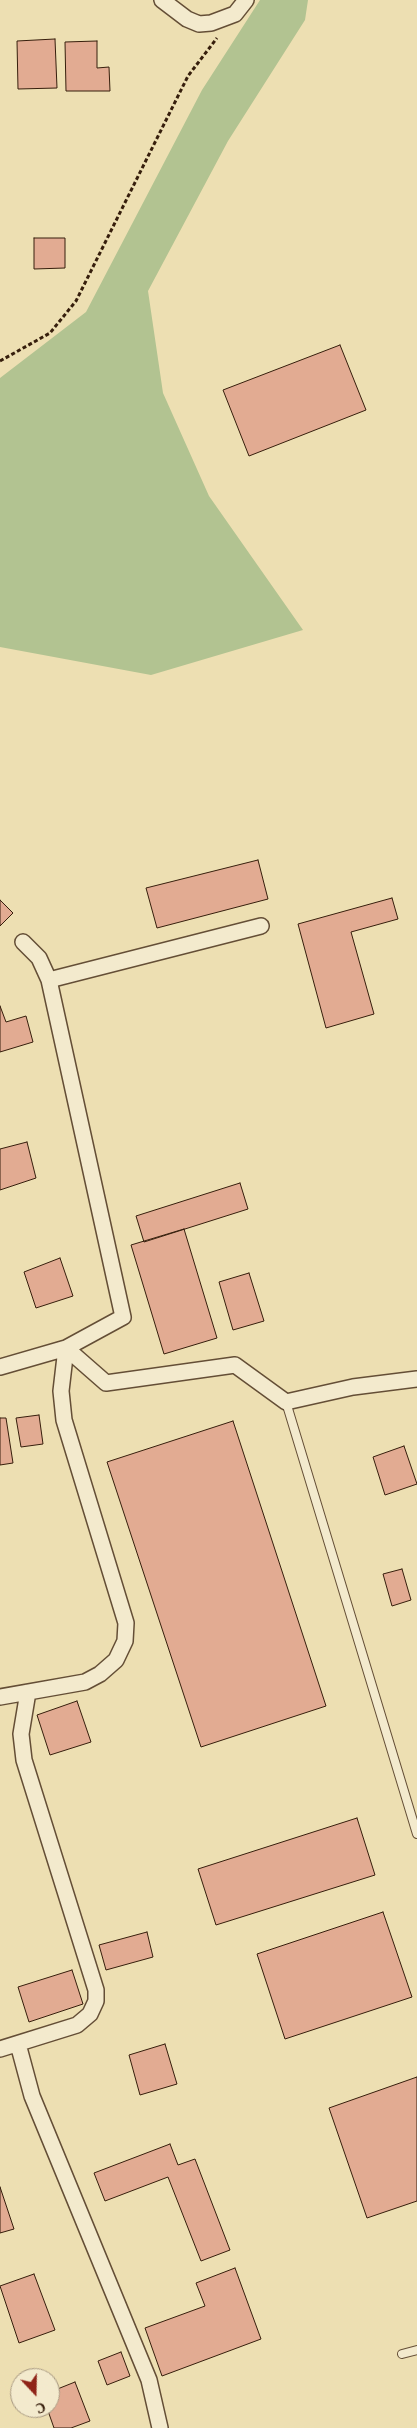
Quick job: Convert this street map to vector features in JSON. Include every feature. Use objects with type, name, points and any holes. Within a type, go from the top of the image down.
[{"type":"street","points":[[162,0],[187,19],[199,24],[211,23],[235,14],[246,0]]},
{"type":"street","points":[[49,980],[261,926]]},
{"type":"street","points":[[0,1367],[66,1348],[123,1317],[49,980],[39,958],[23,942]]},
{"type":"street","points":[[66,1348],[106,1384],[235,1365],[286,1402],[353,1387],[417,1380]]},
{"type":"street","points":[[0,1697],[85,1682],[100,1674],[116,1660],[125,1640],[126,1623],[64,1420],[61,1391],[66,1348]]},
{"type":"street","points":[[0,2049],[77,2025],[90,2014],[96,2001],[96,1990],[24,1760],[21,1734],[28,1692]]},
{"type":"street","points":[[18,2044],[32,2096],[149,2380],[160,2428]]},
{"type":"lane","points":[[286,1402],[417,1834]]},
{"type":"lane","points":[[402,2354],[417,2350]]},
{"type":"path","points":[[0,361],[50,333],[76,300],[188,76],[218,37]]},
{"type":"green space","points":[[260,0],[308,0],[305,20],[228,141],[148,291],[163,393],[209,496],[303,630],[151,675],[0,647],[0,378],[86,312],[202,90]]},
{"type":"building","points":[[55,39],[57,88],[18,89],[17,41]]},
{"type":"building","points":[[97,41],[97,68],[109,67],[110,91],[66,91],[65,42]]},
{"type":"building","points":[[34,238],[65,238],[65,268],[34,269]]},
{"type":"building","points":[[340,345],[366,410],[249,456],[223,390]]},
{"type":"building","points":[[258,860],[268,899],[157,928],[146,888]]},
{"type":"building","points":[[392,898],[398,919],[351,932],[374,1014],[326,1028],[298,924]]},
{"type":"building","points":[[0,900],[13,913],[0,926]]},
{"type":"building","points":[[0,1006],[6,1022],[26,1016],[33,1042],[0,1052]]},
{"type":"building","points":[[27,1142],[36,1178],[0,1190],[0,1149]]},
{"type":"building","points":[[240,1183],[248,1209],[144,1242],[136,1216]]},
{"type":"building","points":[[184,1229],[217,1338],[164,1354],[131,1245]]},
{"type":"building","points":[[60,1258],[73,1296],[36,1308],[24,1272]]},
{"type":"building","points":[[249,1273],[264,1321],[233,1330],[219,1282]]},
{"type":"building","points":[[39,1415],[43,1444],[21,1447],[16,1418]]},
{"type":"building","points":[[0,1418],[6,1418],[13,1463],[0,1465]]},
{"type":"building","points":[[233,1421],[326,1706],[201,1747],[107,1462]]},
{"type":"building","points":[[404,1446],[417,1484],[385,1495],[373,1457]]},
{"type":"building","points":[[402,1569],[411,1600],[392,1606],[383,1574]]},
{"type":"building","points":[[77,1701],[91,1742],[50,1755],[37,1715]]},
{"type":"building","points":[[357,1818],[375,1875],[216,1925],[198,1869]]},
{"type":"building","points":[[383,1912],[412,1997],[285,2039],[257,1954]]},
{"type":"building","points":[[147,1932],[153,1957],[106,1970],[99,1945]]},
{"type":"building","points":[[72,1970],[83,2004],[29,2022],[18,1987]]},
{"type":"building","points":[[165,2044],[177,2084],[140,2095],[129,2055]]},
{"type":"building","points":[[417,2077],[417,2201],[367,2218],[329,2108]]},
{"type":"building","points":[[170,2144],[178,2165],[195,2159],[230,2250],[201,2261],[168,2177],[105,2201],[94,2173]]},
{"type":"building","points":[[0,2187],[14,2229],[0,2233]]},
{"type":"building","points":[[235,2268],[261,2339],[162,2376],[145,2328],[205,2306],[196,2283]]},
{"type":"building","points":[[34,2274],[55,2330],[19,2343],[0,2286]]},
{"type":"building","points":[[121,2352],[130,2376],[107,2385],[98,2361]]},
{"type":"building","points":[[75,2382],[90,2421],[71,2428],[54,2428],[50,2418],[60,2418],[60,2388]]}]
